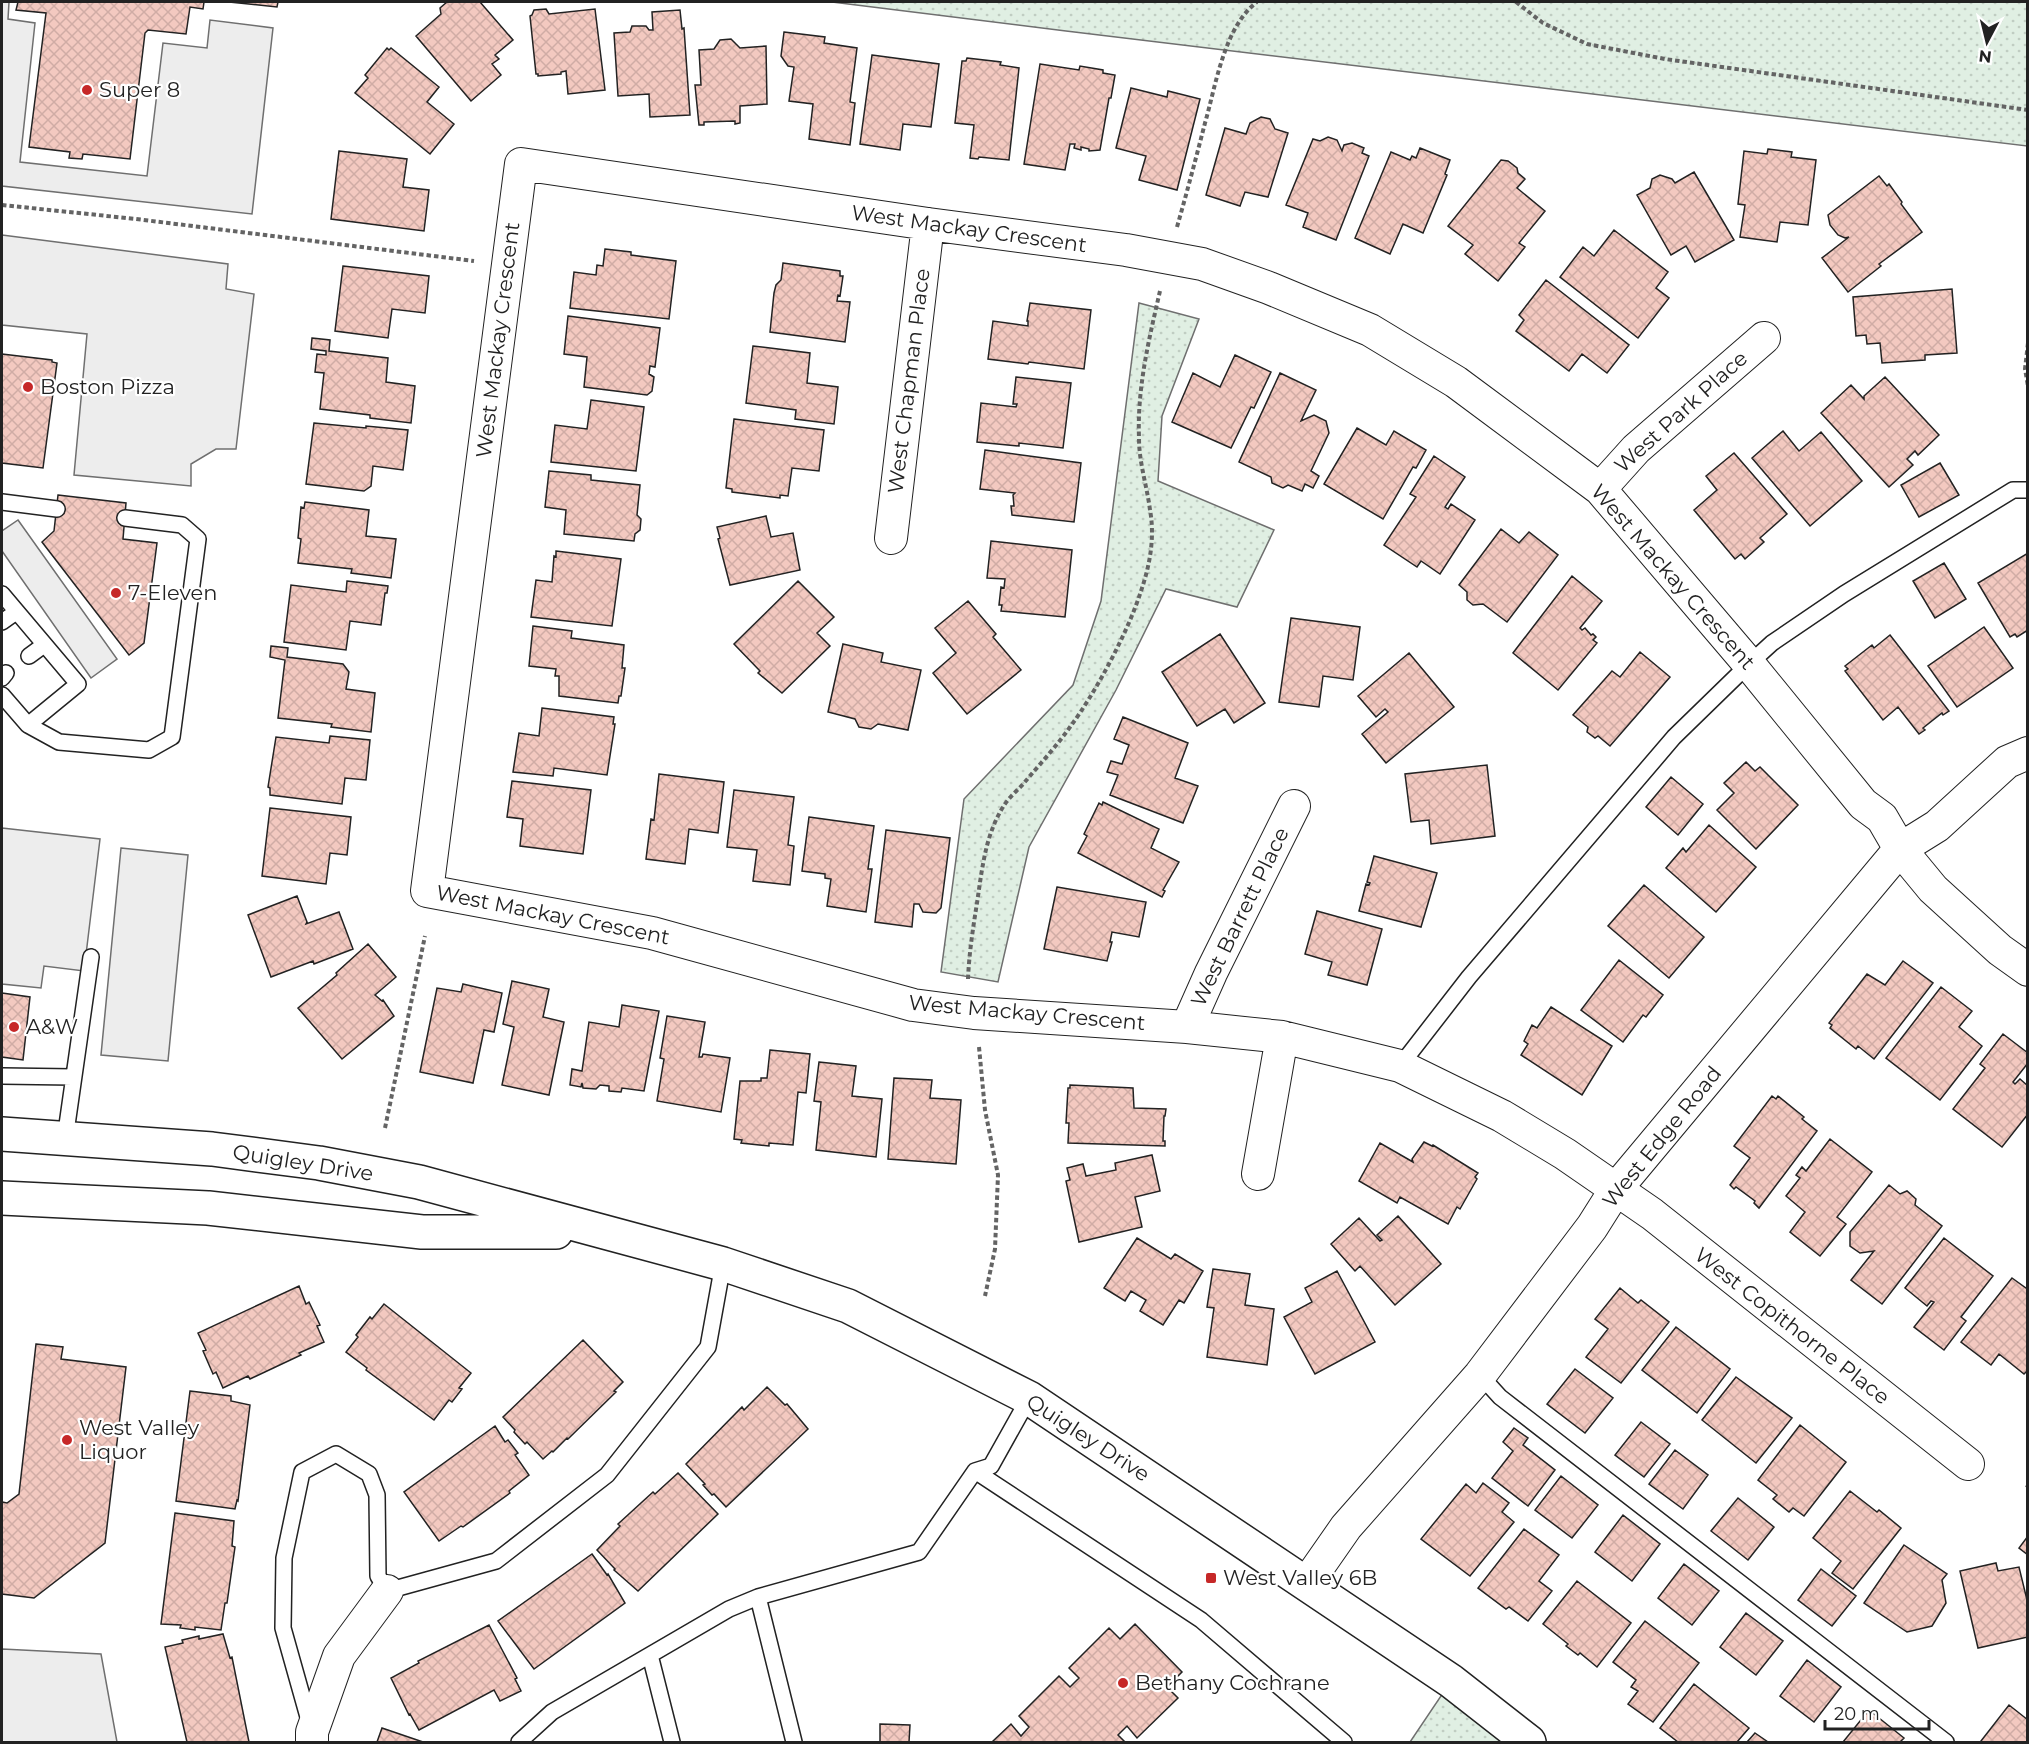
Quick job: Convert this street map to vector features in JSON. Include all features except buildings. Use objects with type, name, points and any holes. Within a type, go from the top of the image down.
[{"type":"street","name":"West Mackay Crescent","points":[[1616,1189],[1565,1154],[1502,1116],[1400,1066],[1282,1037],[1187,1027],[974,1013],[913,1005],[652,933],[427,891],[521,164],[928,224],[1126,250],[1202,264],[1269,288],[1370,330],[1456,382],[1600,489],[1749,664],[1863,804],[1882,818],[1900,849],[1933,889],[2000,950],[2028,970]]},
{"type":"street","name":"West Chapman Place","points":[[891,538],[928,224]]},
{"type":"street","name":"West Park Place","points":[[1600,489],[1636,449],[1764,338]]},
{"type":"street","name":"West Edge Road","points":[[1307,1583],[1346,1527],[1480,1376],[1593,1227],[1616,1189],[1900,849],[1937,826],[2007,762],[2028,753]]},
{"type":"street","name":"West Barrett Place","points":[[1187,1027],[1211,973],[1294,806]]},
{"type":"street","points":[[1258,1174],[1282,1037]]},
{"type":"street","name":"Quigley Drive","points":[[2,1134],[212,1149],[319,1163],[419,1182],[597,1232],[723,1264],[848,1306],[1029,1398],[1451,1681],[1529,1743]]},
{"type":"street","name":"West Copithorne Place","points":[[1616,1189],[1652,1214],[1968,1464]]},
{"type":"street","name":"Quigley Drive","points":[[2,1198],[208,1208],[422,1232],[597,1232]]},
{"type":"street","points":[[312,1738],[339,1656],[387,1592]]},
{"type":"lane","points":[[1400,1066],[1477,969],[1674,737],[1749,664],[1772,643],[1844,594],[2013,490],[2028,489]]},
{"type":"lane","points":[[2,502],[57,509]]},
{"type":"lane","points":[[2,695],[28,725],[59,742],[149,750],[172,737],[198,539],[182,525],[125,518]]},
{"type":"lane","points":[[2,594],[78,684],[28,725]]},
{"type":"lane","points":[[2,622],[16,612]]},
{"type":"lane","points":[[29,656],[44,645]]},
{"type":"lane","points":[[65,1139],[91,957]]},
{"type":"lane","points":[[2,1076],[73,1077]]},
{"type":"lane","points":[[312,1738],[283,1628],[284,1558],[302,1472],[336,1454],[369,1474],[377,1495],[378,1576],[387,1592],[496,1560],[608,1475],[708,1347],[723,1264]]},
{"type":"lane","points":[[1480,1376],[1500,1397],[1946,1743]]},
{"type":"lane","points":[[519,1743],[552,1712],[729,1609],[758,1597],[919,1552],[975,1471],[991,1466],[1029,1398]]},
{"type":"lane","points":[[975,1471],[1201,1620],[1344,1743]]},
{"type":"lane","points":[[758,1597],[794,1743]]},
{"type":"lane","points":[[650,1655],[672,1743]]},
{"type":"path","points":[[1176,231],[1224,56],[1237,24],[1246,10],[1257,2]]},
{"type":"path","points":[[1516,2],[1543,23],[1587,44],[1665,59],[2028,110]]},
{"type":"path","points":[[2,205],[148,220],[474,261]]},
{"type":"path","points":[[968,982],[969,960],[986,845],[996,821],[1004,806],[1070,728],[1091,695],[1141,593],[1151,545],[1151,511],[1143,476],[1139,440],[1140,398],[1147,347],[1160,291]]},
{"type":"path","points":[[2028,343],[2025,369],[2028,386]]},
{"type":"path","points":[[385,1128],[425,936]]},
{"type":"path","points":[[978,1044],[985,1110],[998,1175],[995,1249],[985,1296]]},
{"type":"green space","points":[[832,2],[2027,2],[2027,146],[1066,31]]},
{"type":"green space","points":[[1139,303],[1199,319],[1162,416],[1158,481],[1274,530],[1237,607],[1166,589],[1116,690],[1029,847],[998,982],[941,972],[964,799],[1073,685],[1101,601]]},
{"type":"green space","points":[[1451,1681],[1529,1742],[1410,1742]]},
{"type":"shaded area","points":[[2,2],[9,2],[8,19],[35,23],[20,162],[147,176],[163,43],[207,48],[210,20],[273,28],[252,214],[2,186]]},
{"type":"shaded area","points":[[2,235],[228,264],[226,289],[254,294],[236,449],[216,449],[191,464],[191,486],[74,475],[87,334],[2,325]]},
{"type":"shaded area","points":[[18,520],[117,659],[91,678],[2,551],[2,531]]},
{"type":"shaded area","points":[[2,828],[100,839],[84,971],[44,966],[41,988],[2,984]]},
{"type":"shaded area","points":[[121,848],[188,855],[168,1061],[101,1055]]},
{"type":"shaded area","points":[[2,1649],[101,1654],[117,1742],[2,1742]]},
{"type":"place","name":"Super 8","points":[[87,90]]},
{"type":"place","name":"Boston Pizza","points":[[28,387]]},
{"type":"place","name":"7-Eleven","points":[[116,593]]},
{"type":"place","name":"A&W","points":[[14,1027]]},
{"type":"place","name":"West Valley Liquor","points":[[67,1440]]},
{"type":"place","name":"West Valley 6B","points":[[1211,1578]]},
{"type":"place","name":"Bethany Cochrane","points":[[1123,1683]]}]
